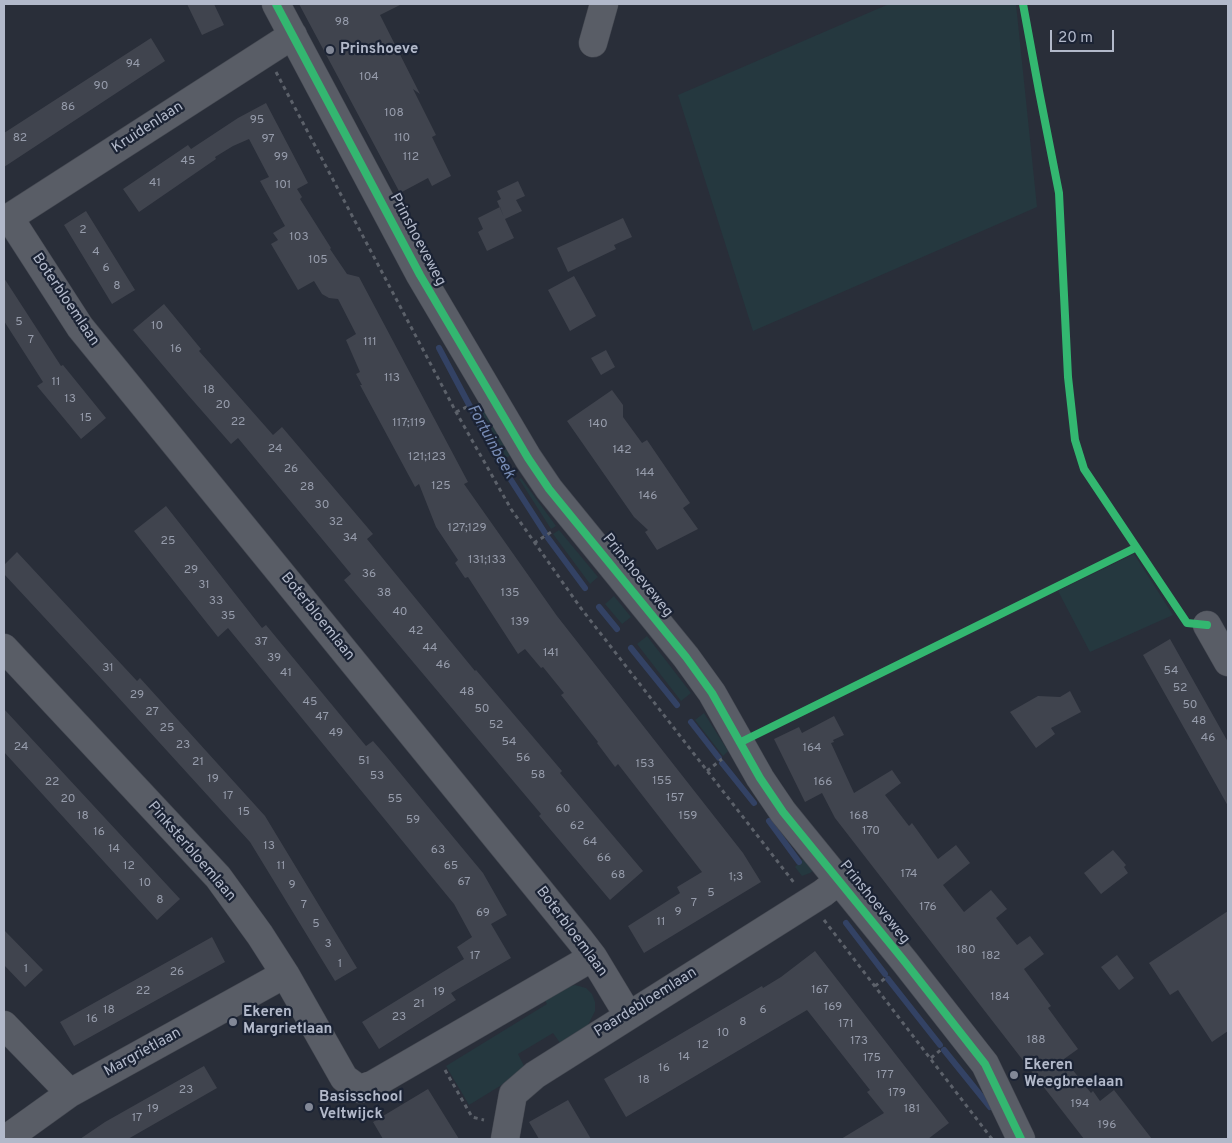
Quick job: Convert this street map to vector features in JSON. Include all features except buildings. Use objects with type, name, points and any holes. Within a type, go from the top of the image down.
[{"type":"street","name":"Prinshoeveweg","points":[[276,4],[420,275],[528,458],[549,489],[686,657],[712,693],[760,778],[783,812],[823,892],[911,969],[985,1064],[1006,1105],[1019,1138]]},
{"type":"street","points":[[593,43],[604,4]]},
{"type":"street","name":"Kruidenlaan","points":[[7,219],[293,35]]},
{"type":"street","name":"Boterbloemlaan","points":[[7,219],[80,327],[593,957],[628,1015]]},
{"type":"street","points":[[1207,625],[1228,662]]},
{"type":"street","name":"Pinksterbloemlaan","points":[[4,648],[218,877],[260,934],[344,1078],[359,1089],[372,1086],[433,1050]]},
{"type":"street","name":"Paardebloemlaan","points":[[506,1133],[513,1094],[535,1075],[823,892]]},
{"type":"street","points":[[433,1050],[593,957]]},
{"type":"street","name":"Margrietlaan","points":[[6,1139],[70,1093],[285,974]]},
{"type":"street","points":[[4,1025],[70,1093]]},
{"type":"path","points":[[268,51],[280,79],[456,412],[534,544],[580,607],[707,771],[823,892],[875,986],[992,1139]]},
{"type":"path","points":[[456,412],[463,409]]},
{"type":"path","points":[[534,544],[553,531]]},
{"type":"path","points":[[707,771],[714,766]]},
{"type":"path","points":[[875,986],[880,982]]},
{"type":"path","points":[[433,1050],[472,1117],[506,1133]]},
{"type":"path","points":[[930,1058],[936,1053]]},
{"type":"shaded area","points":[[889,4],[1016,4],[1037,207],[753,331],[678,95]]},
{"type":"shaded area","points":[[483,401],[513,454],[506,458],[477,404]]},
{"type":"shaded area","points":[[521,478],[556,526],[551,529],[519,479]]},
{"type":"shaded area","points":[[559,530],[598,577],[590,584],[553,534]]},
{"type":"shaded area","points":[[1134,554],[1173,615],[1090,652],[1058,591]]},
{"type":"shaded area","points":[[614,596],[631,617],[622,624],[605,604]]},
{"type":"shaded area","points":[[647,636],[691,693],[681,701],[637,644]]},
{"type":"shaded area","points":[[704,713],[728,751],[723,756],[695,720]]},
{"type":"shaded area","points":[[771,818],[814,870],[802,876],[795,867],[803,859]]},
{"type":"shaded area","points":[[575,985],[586,988],[592,994],[595,1002],[595,1011],[585,1031],[563,1047],[553,1033],[518,1054],[526,1070],[469,1105],[446,1066],[547,1004],[542,995]]},
{"type":"waterway","name":"Fortuinbeek","points":[[439,348],[500,463],[545,533]]},
{"type":"waterway","name":"Fortuinbeek","points":[[548,538],[585,588]]},
{"type":"waterway","name":"Fortuinbeek","points":[[599,607],[617,629]]},
{"type":"waterway","name":"Fortuinbeek","points":[[631,648],[677,705]]},
{"type":"waterway","name":"Fortuinbeek","points":[[691,722],[719,758]]},
{"type":"waterway","name":"Fortuinbeek","points":[[722,763],[754,803]]},
{"type":"waterway","name":"Fortuinbeek","points":[[769,821],[799,862]]},
{"type":"waterway","name":"Fortuinbeek","points":[[846,923],[885,974]]},
{"type":"waterway","name":"Fortuinbeek","points":[[888,979],[940,1045]]},
{"type":"waterway","name":"Fortuinbeek","points":[[944,1050],[990,1107]]},
{"type":"cycle path","points":[[276,4],[420,275],[528,458],[549,489],[686,657],[712,693],[760,778],[783,812],[985,1064],[1021,1139]]},
{"type":"cycle path","points":[[1023,4],[1059,193],[1068,377],[1075,440],[1084,469],[1187,623],[1207,625]]},
{"type":"cycle path","points":[[741,742],[1135,548]]},
{"type":"place","name":"Prinshoeve","points":[[330,50]]},
{"type":"place","name":"Ekeren Margrietlaan","points":[[233,1022]]},
{"type":"place","name":"Ekeren Weegbreelaan","points":[[1014,1075]]},
{"type":"place","name":"Basisschool Veltwijck","points":[[309,1107]]}]
